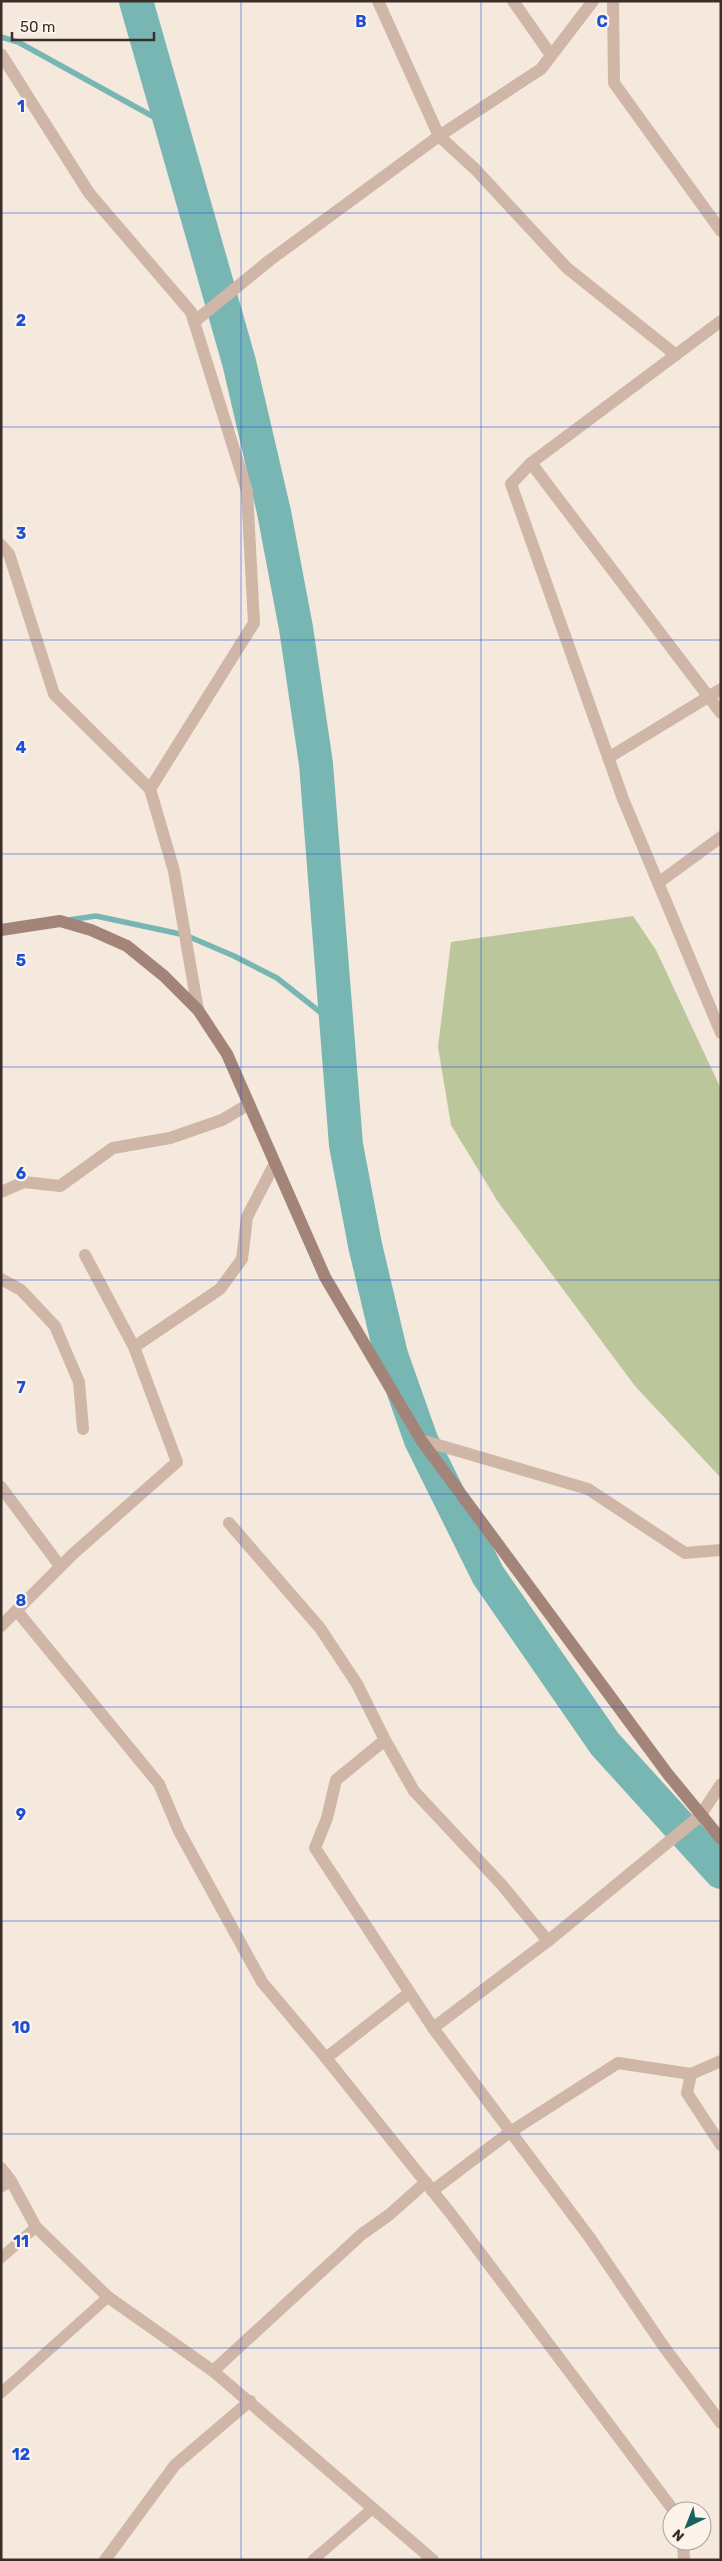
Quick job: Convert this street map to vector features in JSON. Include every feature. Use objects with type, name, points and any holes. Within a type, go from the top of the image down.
[{"type":"main road","points":[[1,930],[60,921],[91,930],[127,946],[164,976],[198,1010],[228,1054],[274,1165],[324,1277],[420,1440],[700,1816],[721,1839]]},
{"type":"street","points":[[378,1],[439,136],[475,170],[567,268],[676,356]]},
{"type":"street","points":[[513,1],[551,55]]},
{"type":"street","points":[[194,322],[270,260],[439,136],[541,69],[593,1]]},
{"type":"street","points":[[613,1],[614,83],[721,231]]},
{"type":"street","points":[[1,54],[89,193],[191,312],[247,491],[254,623],[150,789]]},
{"type":"street","points":[[721,321],[530,463],[511,484],[623,799],[721,1033]]},
{"type":"street","points":[[530,463],[721,713]]},
{"type":"street","points":[[1,545],[9,554],[54,694],[150,789],[174,871],[198,1010]]},
{"type":"street","points":[[608,758],[721,689]]},
{"type":"street","points":[[658,883],[721,837]]},
{"type":"street","points":[[1,1192],[24,1182],[60,1186],[113,1148],[170,1138],[222,1120],[249,1104]]},
{"type":"street","points":[[134,1347],[220,1289],[242,1259],[247,1217],[274,1165]]},
{"type":"street","points":[[1,1626],[60,1566],[139,1493],[176,1462],[134,1347],[84,1255]]},
{"type":"street","points":[[1,1279],[21,1290],[55,1326],[79,1382],[83,1430]]},
{"type":"street","points":[[420,1440],[588,1490],[685,1553],[721,1550]]},
{"type":"street","points":[[1,1487],[60,1566]]},
{"type":"street","points":[[229,1522],[320,1628],[358,1684],[385,1740],[414,1791],[502,1884],[548,1941]]},
{"type":"street","points":[[17,1611],[159,1784],[179,1832],[262,1982],[429,2186],[666,2501]]},
{"type":"street","points":[[385,1740],[336,1780],[327,1818],[315,1848],[433,2028],[590,2238],[664,2347],[721,2423]]},
{"type":"street","points":[[433,2028],[548,1941],[700,1816],[721,1784]]},
{"type":"street","points":[[326,2058],[409,1993]]},
{"type":"street","points":[[213,2371],[362,2234],[429,2186],[618,2063],[691,2074],[721,2061]]},
{"type":"street","points":[[691,2074],[686,2093],[721,2145]]},
{"type":"street","points":[[1,2168],[6,2184],[36,2227],[108,2297],[213,2371],[433,2560]]},
{"type":"street","points":[[105,2560],[175,2465],[250,2401]]},
{"type":"lane","points":[[1,2258],[36,2227]]},
{"type":"lane","points":[[1,2393],[108,2297]]},
{"type":"lane","points":[[313,2560],[373,2508]]},
{"type":"green space","points":[[633,916],[656,950],[721,1089],[721,1478],[635,1386],[498,1202],[451,1125],[438,1047],[451,942]]},
{"type":"waterway","points":[[136,1],[239,362],[274,512],[296,628],[316,764],[346,1145],[365,1245],[391,1355],[421,1440],[488,1575],[605,1744],[721,1872]]},
{"type":"waterway","points":[[1,37],[18,42],[172,127]]},
{"type":"waterway","points":[[68,920],[96,916],[185,935],[234,956],[277,978],[334,1023]]}]
